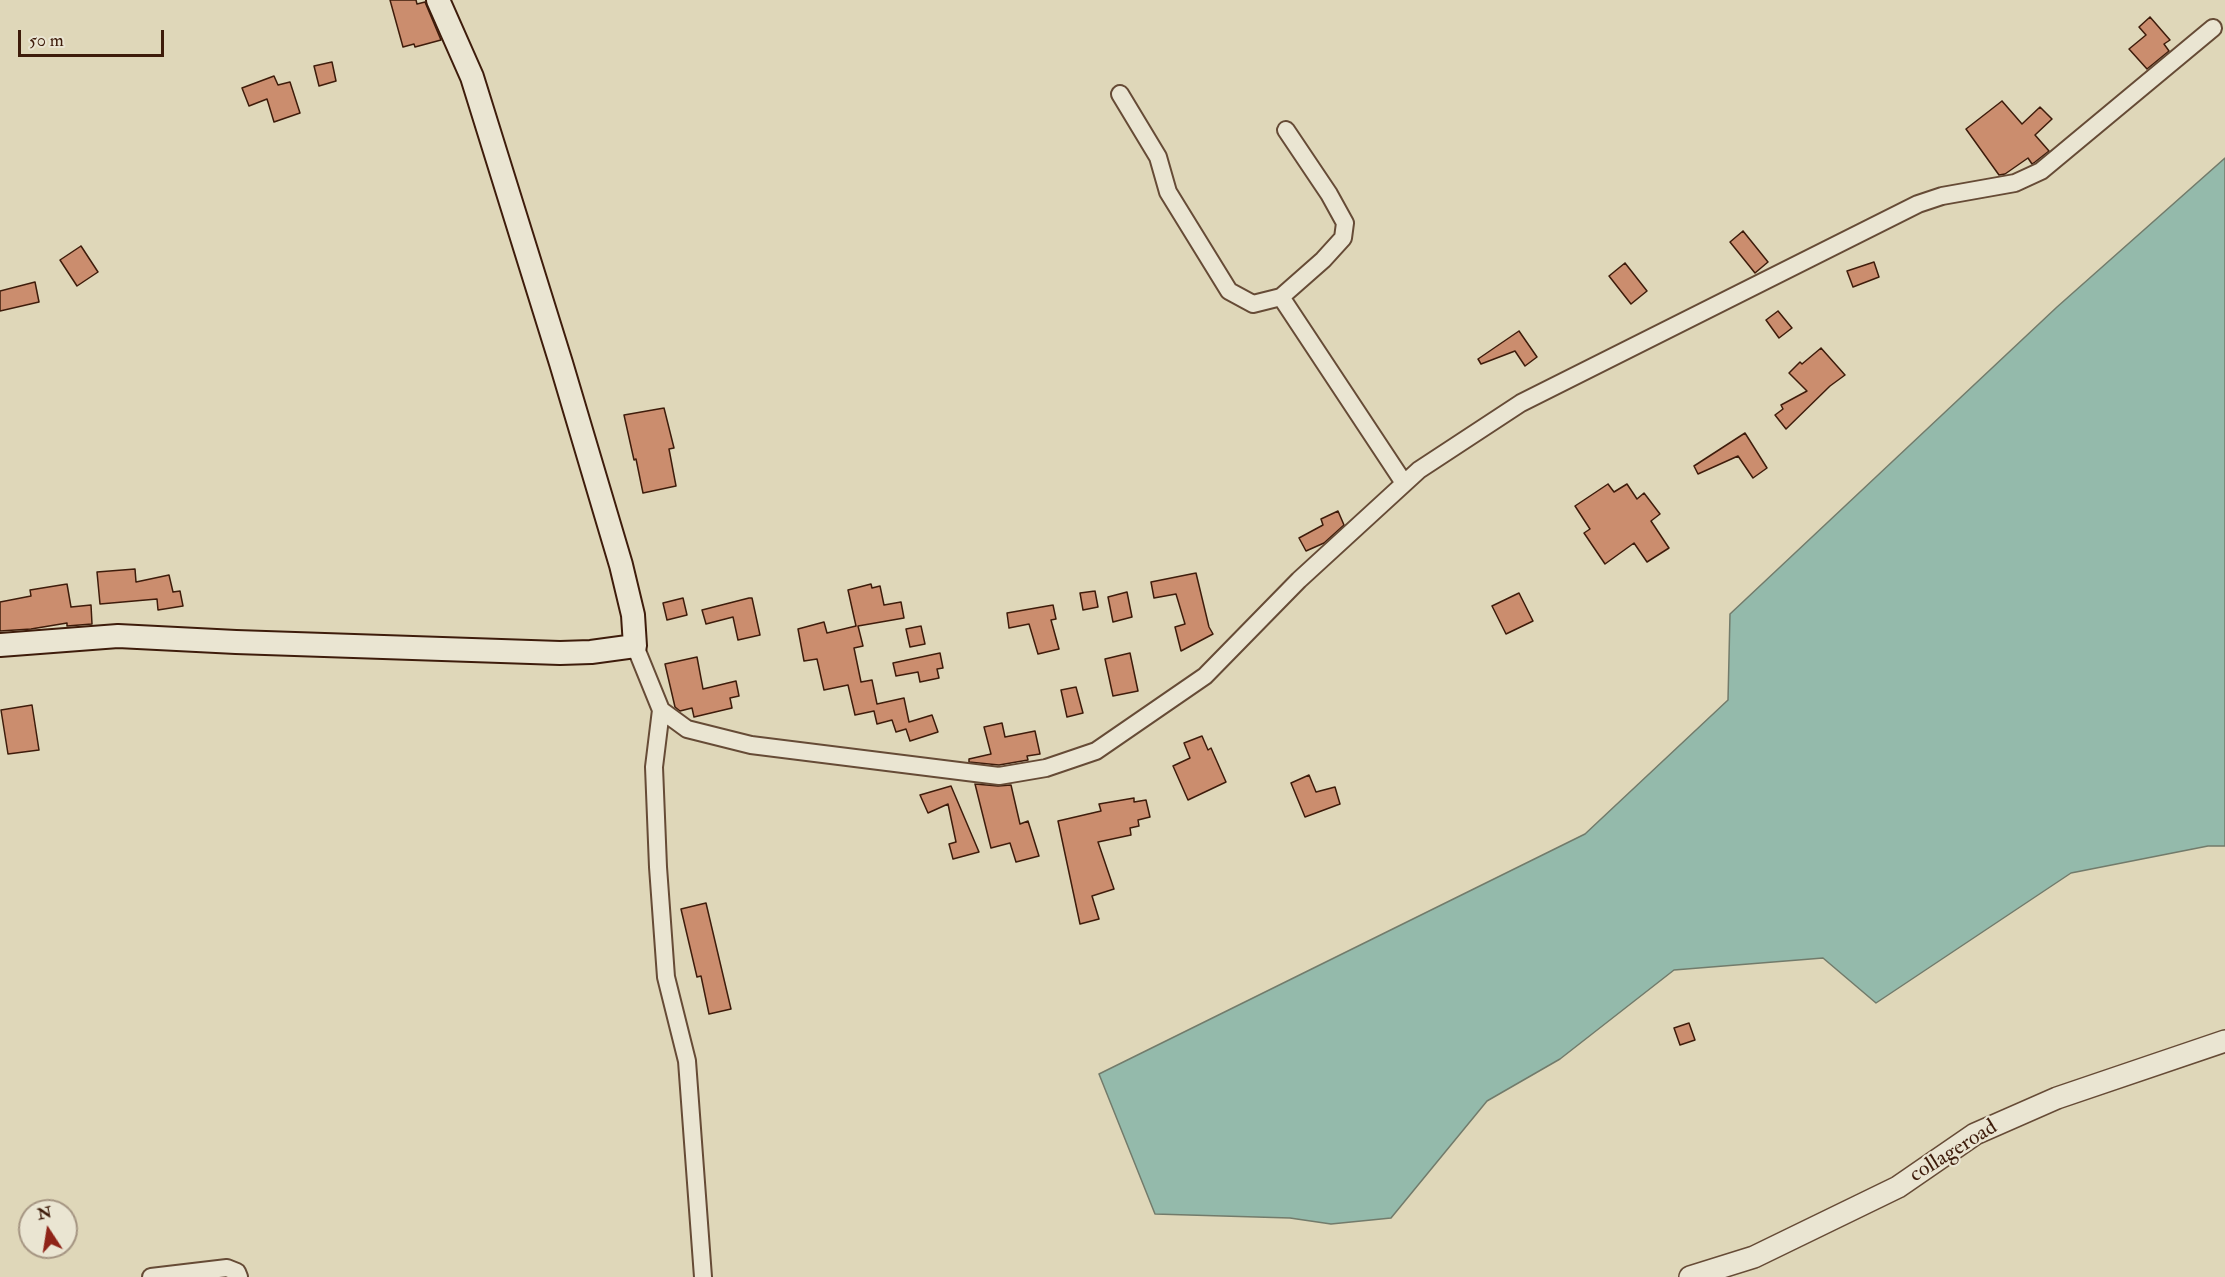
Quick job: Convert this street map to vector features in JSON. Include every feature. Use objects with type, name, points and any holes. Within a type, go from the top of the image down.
[{"type":"main road","points":[[0,645],[118,636],[560,653],[591,652],[635,646],[633,615],[621,565],[561,363],[472,77],[438,0]]},
{"type":"street","points":[[661,710],[687,729],[751,745],[999,776],[1046,768],[1096,751],[1205,676],[1299,580],[1419,470],[1521,403],[1768,280],[1819,251],[1918,204],[1942,196],[2015,183],[2041,171],[2213,28]]},
{"type":"street","points":[[1120,94],[1158,158],[1168,192],[1229,291],[1253,304],[1281,297],[1323,260],[1336,245],[1342,238],[1345,223],[1329,194],[1286,130]]},
{"type":"street","points":[[1281,297],[1404,483]]},
{"type":"street","points":[[635,646],[661,710],[654,766],[658,878],[666,977],[687,1061],[703,1277]]},
{"type":"street","name":"collageroad","points":[[1690,1277],[1754,1257],[1898,1187],[1975,1134],[2057,1098],[2225,1041]]},
{"type":"street","points":[[151,1277],[227,1268],[237,1272],[238,1277]]},
{"type":"shaded area","points":[[2225,158],[2225,846],[2208,846],[2071,873],[1876,1003],[1823,958],[1674,970],[1560,1059],[1487,1101],[1391,1218],[1331,1224],[1290,1218],[1155,1214],[1099,1074],[1585,834],[1728,700],[1730,614],[2057,307]]},
{"type":"building","points":[[390,0],[416,0],[417,4],[425,2],[441,40],[415,47],[414,44],[403,47]]},
{"type":"building","points":[[2150,17],[2170,40],[2164,44],[2169,51],[2147,69],[2129,49],[2146,35],[2139,27]]},
{"type":"building","points":[[332,62],[336,81],[319,86],[314,66]]},
{"type":"building","points":[[274,76],[278,85],[290,82],[300,113],[274,122],[267,99],[249,106],[242,88]]},
{"type":"building","points":[[2002,101],[2022,124],[2040,107],[2052,119],[2035,135],[2049,151],[2032,164],[2028,158],[2005,174],[1999,175],[1966,129]]},
{"type":"building","points":[[1743,231],[1768,262],[1755,273],[1730,242]]},
{"type":"building","points":[[81,246],[98,272],[77,286],[60,260]]},
{"type":"building","points":[[1874,262],[1879,277],[1853,287],[1847,271]]},
{"type":"building","points":[[1625,263],[1647,291],[1631,304],[1609,276]]},
{"type":"building","points":[[35,282],[39,302],[0,311],[0,291]]},
{"type":"building","points":[[1778,311],[1792,328],[1779,338],[1766,320]]},
{"type":"building","points":[[1519,331],[1537,357],[1525,366],[1515,351],[1481,364],[1478,359]]},
{"type":"building","points":[[1821,348],[1845,375],[1830,386],[1786,429],[1775,415],[1783,409],[1781,405],[1807,391],[1789,373],[1800,362],[1802,364]]},
{"type":"building","points":[[664,408],[674,448],[669,449],[676,486],[643,493],[624,415]]},
{"type":"building","points":[[1745,433],[1767,468],[1753,478],[1738,456],[1698,474],[1694,466]]},
{"type":"building","points":[[1608,484],[1614,492],[1627,484],[1637,499],[1644,493],[1660,514],[1651,521],[1669,548],[1647,562],[1634,543],[1605,564],[1584,533],[1590,529],[1575,506]]},
{"type":"building","points":[[1338,511],[1344,525],[1324,543],[1306,551],[1299,538],[1323,525],[1321,519]]},
{"type":"building","points":[[135,569],[136,582],[169,575],[173,592],[180,591],[183,606],[158,610],[157,599],[100,604],[97,572]]},
{"type":"building","points":[[1196,573],[1209,627],[1213,634],[1181,651],[1175,627],[1185,624],[1176,594],[1154,598],[1151,582]]},
{"type":"building","points":[[67,584],[71,607],[91,605],[92,624],[67,626],[67,623],[0,631],[0,602],[31,596],[30,590]]},
{"type":"building","points":[[871,584],[872,588],[880,586],[884,605],[901,602],[904,618],[858,626],[863,646],[854,648],[861,682],[872,680],[877,704],[904,698],[909,722],[932,715],[938,732],[910,741],[906,729],[896,732],[892,720],[877,724],[874,711],[855,715],[848,685],[824,690],[817,659],[804,661],[798,629],[824,622],[827,633],[856,626],[848,590]]},
{"type":"building","points":[[1095,591],[1098,607],[1083,610],[1080,593]]},
{"type":"building","points":[[1127,592],[1132,617],[1113,622],[1108,597]]},
{"type":"building","points":[[1519,593],[1533,621],[1506,634],[1492,606]]},
{"type":"building","points":[[683,598],[687,615],[667,620],[663,603]]},
{"type":"building","points":[[752,598],[760,635],[738,640],[733,617],[706,624],[702,610]]},
{"type":"building","points":[[1053,605],[1056,619],[1051,620],[1059,649],[1038,654],[1029,624],[1009,628],[1007,613]]},
{"type":"building","points":[[921,626],[925,644],[910,647],[906,629]]},
{"type":"building","points":[[940,653],[943,668],[937,669],[939,678],[920,682],[918,672],[896,676],[893,663]]},
{"type":"building","points":[[1130,653],[1138,691],[1113,696],[1105,659]]},
{"type":"building","points":[[697,657],[703,689],[736,681],[739,696],[730,698],[732,708],[694,717],[692,708],[680,711],[675,707],[665,664]]},
{"type":"building","points":[[1076,687],[1083,713],[1067,717],[1061,690]]},
{"type":"building","points":[[32,705],[39,750],[8,754],[1,710]]},
{"type":"building","points":[[1002,723],[1005,737],[1035,731],[1040,754],[1027,756],[1028,760],[999,765],[969,762],[969,759],[991,754],[984,727]]},
{"type":"building","points":[[1202,736],[1208,750],[1211,748],[1226,782],[1188,800],[1173,766],[1190,758],[1184,743]]},
{"type":"building","points":[[1309,775],[1316,792],[1335,787],[1340,804],[1305,817],[1291,783]]},
{"type":"building","points":[[975,784],[1011,785],[1020,824],[1028,821],[1039,856],[1016,862],[1010,843],[991,848]]},
{"type":"building","points":[[951,786],[979,852],[953,859],[949,844],[956,842],[948,804],[928,813],[920,795]]},
{"type":"building","points":[[1134,798],[1134,802],[1146,800],[1150,817],[1138,820],[1139,826],[1130,828],[1131,835],[1098,842],[1114,889],[1092,896],[1099,919],[1080,924],[1058,821],[1101,811],[1099,804]]},
{"type":"building","points":[[706,903],[731,1009],[709,1014],[701,976],[697,977],[681,909]]},
{"type":"building","points":[[1689,1023],[1695,1040],[1680,1045],[1674,1028]]}]
